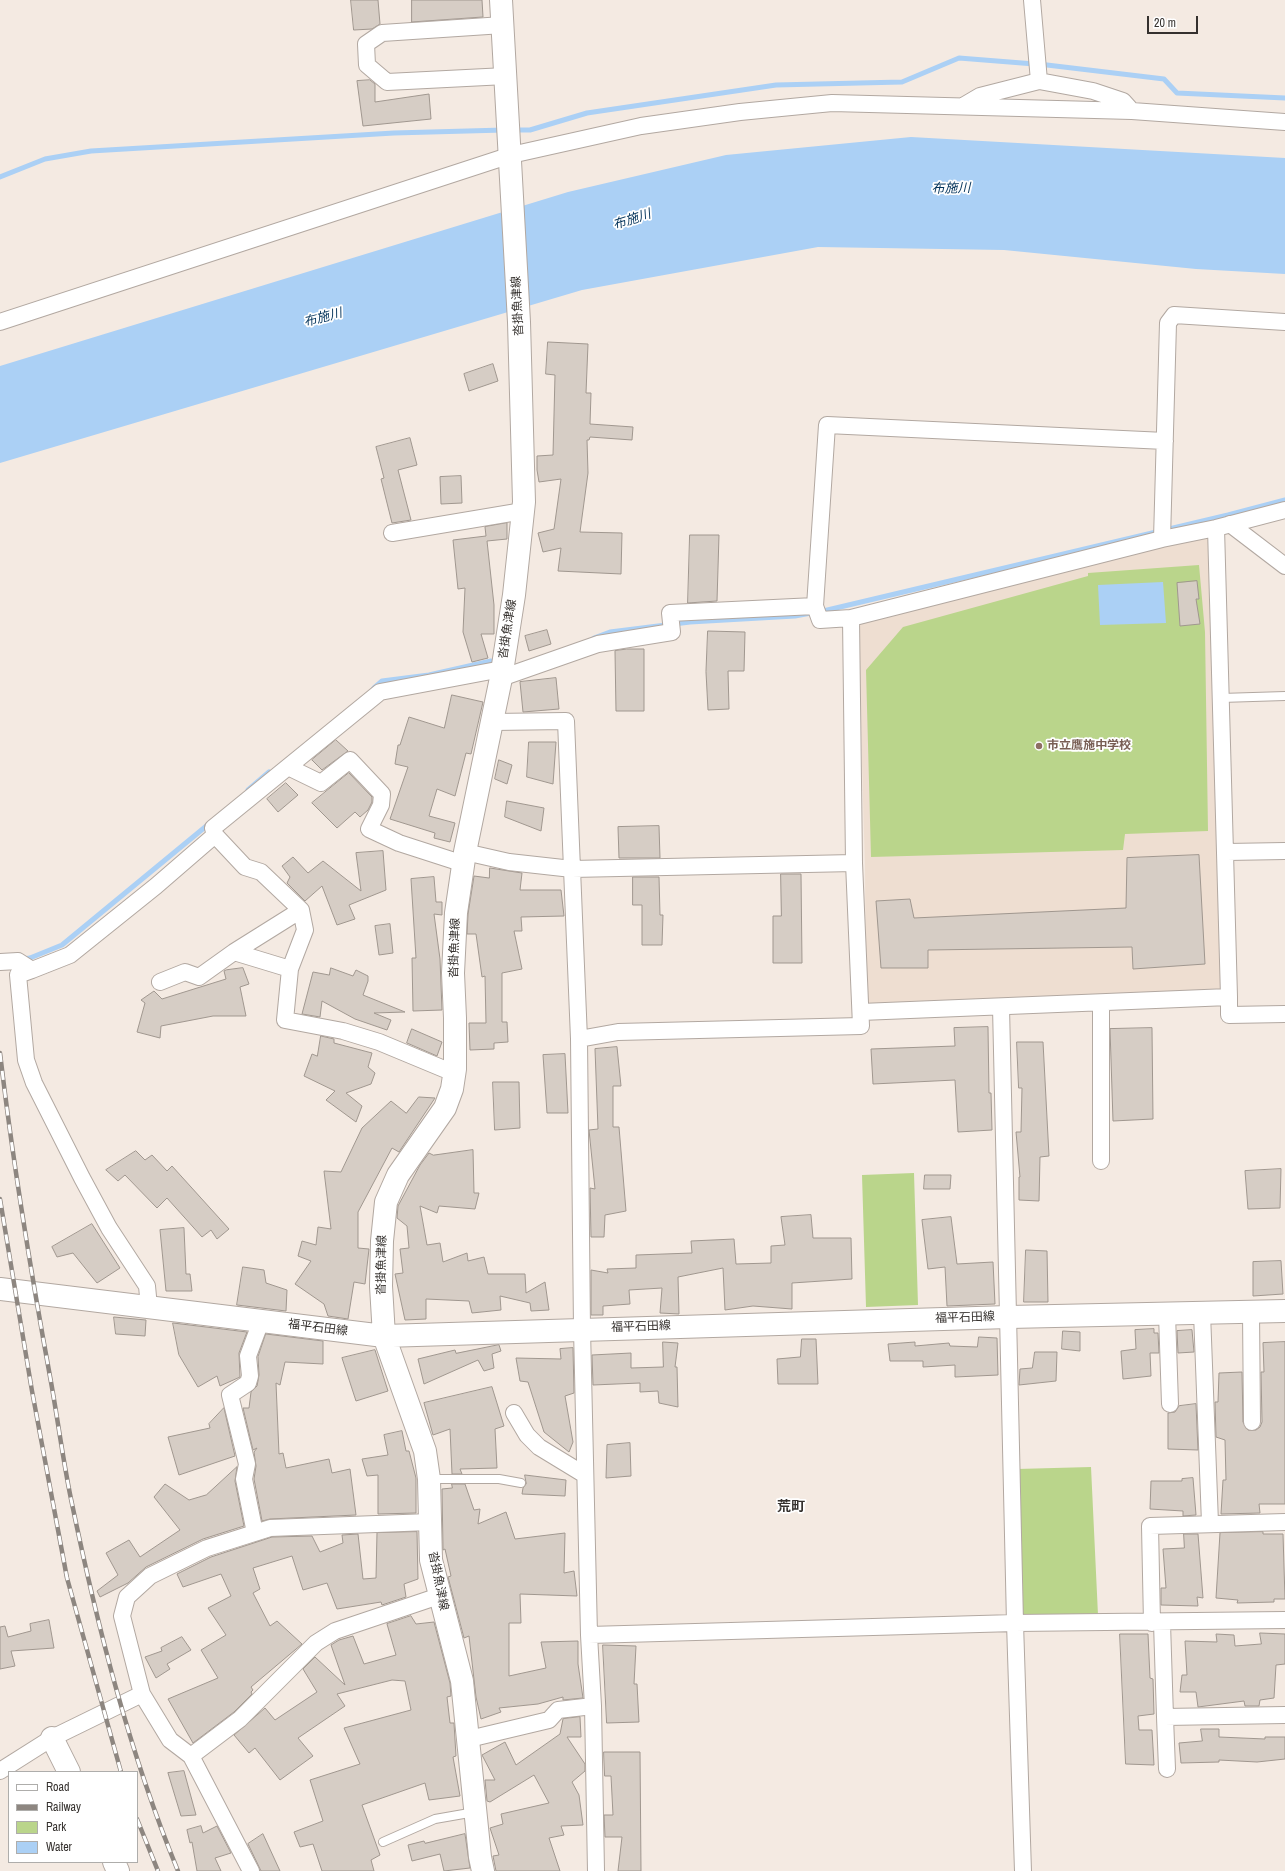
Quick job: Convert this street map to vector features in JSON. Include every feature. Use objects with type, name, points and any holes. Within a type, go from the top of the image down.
[{"type":"main road","name":"沓掛魚津線","points":[[483,1871],[462,1681],[431,1560],[429,1479],[426,1451],[384,1336],[381,1286],[382,1241],[386,1202],[398,1174],[445,1108],[452,1089],[455,1069],[453,965],[456,913],[464,858],[493,722],[501,674],[514,595],[523,511],[519,322],[501,0]]},
{"type":"main road","name":"福平石田線","points":[[0,1289],[384,1336],[1009,1316],[1285,1311]]},
{"type":"main road","points":[[52,1738],[68,1771]]},
{"type":"street","points":[[1032,0],[1039,81]]},
{"type":"street","points":[[503,25],[382,33],[366,44],[368,65],[387,82],[506,76]]},
{"type":"street","points":[[963,106],[980,96],[1039,81],[1093,91],[1124,101],[1132,111]]},
{"type":"street","points":[[0,322],[510,155],[641,126],[740,112],[832,103],[1132,111],[1285,122]]},
{"type":"street","points":[[1162,539],[1168,323],[1174,315],[1285,322]]},
{"type":"street","points":[[1165,441],[827,425],[815,606],[820,620],[851,618],[1162,539],[1223,526],[1285,510]]},
{"type":"street","points":[[392,533],[523,511]]},
{"type":"street","points":[[1223,526],[1285,566]]},
{"type":"street","points":[[1223,526],[1221,698],[1227,852],[1230,1016],[1285,1014]]},
{"type":"street","points":[[455,1069],[444,1068],[379,1042],[344,1031],[285,1020],[290,970],[305,930],[302,910],[261,872],[245,867],[215,834],[213,828],[380,692],[501,674],[598,644],[672,632],[670,613],[815,606]]},
{"type":"street","points":[[580,1038],[618,1032],[861,1026],[854,863],[851,618]]},
{"type":"street","points":[[493,722],[566,721],[580,1038],[582,1329],[589,1635],[593,1706],[596,1871]]},
{"type":"street","points":[[288,767],[321,783],[350,760],[382,794],[381,806],[369,829],[399,842],[464,858],[572,869],[854,863]]},
{"type":"street","points":[[149,1307],[147,1286],[109,1228],[34,1083],[26,1060],[18,975],[70,955],[156,886],[215,834]]},
{"type":"street","points":[[1227,852],[1285,851]]},
{"type":"street","points":[[160,982],[185,972],[199,977],[234,952],[302,910]]},
{"type":"street","points":[[234,952],[290,970]]},
{"type":"street","points":[[0,962],[18,961],[32,970]]},
{"type":"street","points":[[861,1012],[1229,997]]},
{"type":"street","points":[[1101,1003],[1102,1161]]},
{"type":"street","points":[[1001,1007],[1015,1623],[1023,1871]]},
{"type":"street","points":[[1251,1312],[1252,1422]]},
{"type":"street","points":[[1202,1313],[1210,1523]]},
{"type":"street","points":[[1167,1314],[1170,1404]]},
{"type":"street","points":[[255,1533],[244,1479],[247,1464],[230,1395],[248,1383],[250,1376],[248,1356],[261,1321]]},
{"type":"street","points":[[514,1413],[527,1435],[539,1447],[585,1475]]},
{"type":"street","points":[[251,1871],[191,1756],[170,1740],[142,1694],[122,1616],[127,1597],[150,1576],[207,1548],[270,1528],[430,1522]]},
{"type":"street","points":[[1167,1769],[1165,1717],[1150,1526],[1210,1523],[1285,1522]]},
{"type":"street","points":[[191,1756],[240,1719],[316,1643],[335,1631],[439,1596]]},
{"type":"street","points":[[589,1635],[1015,1623],[1157,1623],[1285,1620]]},
{"type":"street","points":[[0,1770],[52,1738],[142,1694]]},
{"type":"street","points":[[469,1739],[549,1720],[558,1710],[593,1706]]},
{"type":"street","points":[[1165,1717],[1285,1715]]},
{"type":"lane","points":[[1221,698],[1285,696]]},
{"type":"lane","points":[[429,1479],[498,1479],[521,1483]]},
{"type":"lane","points":[[383,1842],[435,1819],[476,1811]]},
{"type":"shaded area","name":"市立鷹施中学校","points":[[1209,536],[1224,989],[866,1006],[865,868],[858,623],[1078,566]]},
{"type":"green space","points":[[1199,565],[1205,632],[1208,831],[1125,834],[1123,850],[871,857],[866,670],[903,627],[1088,576],[1088,573]]},
{"type":"green space","points":[[914,1173],[918,1305],[866,1307],[862,1175]]},
{"type":"green space","points":[[1091,1467],[1098,1615],[1020,1617],[1017,1469]]},
{"type":"water","name":"布施川","points":[[911,137],[1285,158],[1285,274],[1196,269],[1004,250],[818,247],[582,290],[0,463],[0,366],[568,192],[726,155]]},
{"type":"water","points":[[1163,582],[1166,623],[1100,625],[1098,585]]},
{"type":"building","points":[[351,0],[378,0],[380,24],[372,29],[354,30]]},
{"type":"building","points":[[412,0],[482,0],[483,17],[412,22]]},
{"type":"building","points":[[370,80],[375,84],[375,102],[429,94],[431,119],[363,126],[357,81]]},
{"type":"building","points":[[548,342],[588,344],[586,393],[591,393],[590,424],[633,427],[632,440],[590,437],[589,440],[587,440],[588,473],[580,532],[622,533],[621,574],[558,571],[561,548],[543,552],[538,533],[554,529],[561,479],[539,482],[537,470],[537,456],[553,455],[555,375],[546,374]]},
{"type":"building","points":[[493,364],[498,381],[469,391],[464,374]]},
{"type":"building","points":[[410,438],[417,465],[398,470],[411,520],[392,523],[381,479],[384,478],[376,447]]},
{"type":"building","points":[[461,476],[462,503],[441,504],[440,477]]},
{"type":"building","points":[[507,523],[507,539],[487,541],[494,605],[494,634],[481,634],[488,658],[472,662],[463,632],[465,588],[458,589],[453,540],[486,536],[485,527]]},
{"type":"building","points":[[690,535],[719,535],[717,601],[688,603]]},
{"type":"building","points":[[1197,581],[1199,599],[1196,599],[1200,624],[1180,626],[1177,583]]},
{"type":"building","points":[[547,630],[551,644],[529,651],[525,636]]},
{"type":"building","points":[[708,631],[745,632],[744,671],[728,671],[729,709],[708,710],[706,672]]},
{"type":"building","points":[[644,649],[644,711],[616,711],[615,651]]},
{"type":"building","points":[[556,678],[559,709],[523,712],[520,682]]},
{"type":"building","points":[[452,695],[483,702],[471,754],[466,753],[455,796],[437,789],[429,816],[455,823],[450,842],[434,838],[435,833],[390,819],[408,767],[395,764],[398,745],[400,745],[409,717],[444,728]]},
{"type":"building","points":[[336,740],[348,751],[322,770],[312,760]]},
{"type":"building","points":[[529,742],[556,742],[553,784],[527,777]]},
{"type":"building","points":[[499,760],[512,765],[507,784],[495,779]]},
{"type":"building","points":[[349,773],[372,797],[372,802],[368,810],[360,817],[355,812],[337,828],[312,803]]},
{"type":"building","points":[[286,783],[298,795],[278,812],[267,799]]},
{"type":"building","points":[[507,801],[544,808],[541,831],[505,817]]},
{"type":"building","points":[[659,826],[660,858],[619,858],[618,827]]},
{"type":"building","points":[[383,851],[386,890],[349,905],[355,919],[337,925],[322,886],[305,901],[287,883],[290,877],[282,866],[293,857],[308,873],[323,861],[361,891],[356,853]]},
{"type":"building","points":[[1199,855],[1205,964],[1133,969],[1132,947],[928,950],[928,968],[881,968],[876,901],[910,899],[914,918],[1126,908],[1127,858]]},
{"type":"building","points":[[490,868],[522,873],[520,890],[561,890],[564,916],[521,917],[522,931],[514,931],[522,969],[502,973],[502,1022],[507,1022],[508,1042],[494,1043],[494,1049],[470,1050],[469,1023],[486,1023],[485,976],[482,977],[476,934],[467,934],[468,914],[474,876],[489,878]]},
{"type":"building","points":[[781,874],[801,874],[802,963],[773,963],[773,916],[781,916]]},
{"type":"building","points":[[434,877],[436,902],[442,902],[442,915],[434,914],[440,959],[442,1010],[413,1011],[412,958],[416,958],[411,879]]},
{"type":"building","points":[[633,877],[659,877],[660,915],[663,915],[662,945],[642,945],[642,905],[633,905]]},
{"type":"building","points":[[390,924],[393,953],[379,955],[375,926]]},
{"type":"building","points":[[243,968],[249,984],[240,987],[246,1016],[213,1016],[161,1026],[160,1038],[137,1032],[145,1003],[141,1000],[154,991],[162,999],[226,979],[224,971],[226,970]]},
{"type":"building","points":[[331,968],[353,976],[356,970],[368,976],[368,981],[363,995],[405,1012],[374,1013],[391,1020],[387,1030],[355,1019],[322,1001],[320,1017],[302,1014],[313,972],[329,975]]},
{"type":"building","points":[[988,1027],[989,1093],[991,1093],[992,1130],[958,1132],[955,1080],[873,1084],[871,1049],[955,1046],[954,1028]]},
{"type":"building","points":[[1152,1028],[1153,1119],[1113,1121],[1110,1029]]},
{"type":"building","points":[[412,1029],[442,1042],[437,1056],[407,1043]]},
{"type":"building","points":[[321,1036],[334,1039],[334,1043],[372,1053],[368,1067],[375,1073],[371,1084],[346,1093],[362,1106],[356,1122],[326,1100],[335,1091],[304,1076],[312,1054],[317,1056]]},
{"type":"building","points":[[1017,1042],[1043,1042],[1049,1156],[1040,1157],[1039,1201],[1019,1200],[1020,1177],[1016,1132],[1021,1132],[1022,1088],[1019,1088]]},
{"type":"building","points":[[617,1047],[621,1086],[613,1086],[613,1127],[619,1127],[626,1211],[605,1215],[604,1237],[591,1237],[590,1188],[595,1189],[589,1130],[598,1129],[595,1049]]},
{"type":"building","points":[[565,1054],[568,1113],[547,1113],[543,1055]]},
{"type":"building","points":[[493,1082],[519,1082],[520,1128],[495,1130]]},
{"type":"building","points":[[419,1097],[435,1098],[399,1152],[392,1148],[358,1212],[358,1248],[369,1249],[365,1284],[354,1282],[348,1319],[328,1316],[324,1304],[295,1284],[311,1261],[298,1256],[302,1241],[316,1245],[318,1227],[331,1229],[324,1171],[341,1172],[362,1128],[391,1101],[406,1113]]},
{"type":"building","points":[[473,1150],[474,1193],[479,1193],[475,1209],[439,1206],[437,1213],[420,1206],[427,1245],[440,1243],[443,1262],[467,1253],[468,1261],[484,1257],[488,1274],[525,1274],[526,1293],[545,1282],[549,1310],[531,1311],[530,1303],[500,1296],[501,1310],[472,1313],[469,1301],[426,1299],[426,1319],[405,1320],[395,1274],[403,1273],[400,1249],[409,1248],[407,1226],[397,1218],[398,1206],[420,1165],[429,1153],[433,1155]]},
{"type":"building","points":[[136,1151],[145,1160],[152,1155],[167,1171],[172,1166],[229,1229],[217,1239],[211,1230],[202,1237],[167,1198],[157,1208],[125,1175],[118,1181],[106,1170]]},
{"type":"building","points":[[1281,1169],[1280,1208],[1248,1209],[1245,1171]]},
{"type":"building","points":[[925,1175],[951,1175],[950,1189],[924,1189]]},
{"type":"building","points":[[811,1215],[813,1238],[851,1238],[852,1279],[792,1283],[792,1309],[753,1306],[725,1310],[723,1268],[678,1277],[679,1314],[660,1313],[662,1288],[629,1290],[630,1304],[603,1306],[603,1315],[591,1315],[591,1270],[608,1273],[607,1269],[636,1268],[636,1255],[692,1253],[691,1241],[734,1239],[736,1264],[771,1263],[771,1246],[785,1245],[781,1217]]},
{"type":"building","points":[[951,1217],[957,1264],[993,1262],[995,1304],[947,1306],[945,1267],[928,1269],[922,1220]]},
{"type":"building","points":[[92,1224],[120,1268],[97,1283],[73,1253],[57,1257],[52,1247]]},
{"type":"building","points":[[184,1228],[186,1274],[190,1274],[192,1291],[166,1291],[160,1230]]},
{"type":"building","points":[[1026,1250],[1047,1251],[1048,1302],[1024,1302]]},
{"type":"building","points":[[1281,1261],[1283,1294],[1253,1296],[1253,1262]]},
{"type":"building","points":[[243,1267],[264,1270],[266,1283],[287,1290],[286,1311],[237,1305]]},
{"type":"building","points":[[114,1317],[146,1320],[145,1336],[116,1334]]},
{"type":"building","points":[[173,1323],[247,1332],[239,1353],[240,1377],[220,1386],[217,1376],[198,1387],[179,1355]]},
{"type":"building","points":[[1154,1329],[1154,1333],[1158,1333],[1159,1353],[1150,1353],[1151,1376],[1123,1379],[1121,1351],[1136,1349],[1135,1330]]},
{"type":"building","points":[[1192,1330],[1194,1352],[1178,1353],[1177,1331]]},
{"type":"building","points":[[1063,1331],[1080,1332],[1080,1351],[1062,1349]]},
{"type":"building","points":[[266,1334],[323,1341],[323,1364],[285,1362],[280,1385],[276,1383],[279,1454],[283,1453],[286,1468],[329,1459],[332,1473],[350,1469],[356,1515],[270,1519],[262,1521],[254,1479],[256,1466],[254,1452],[257,1448],[253,1450],[243,1408],[249,1408],[251,1392],[257,1386],[259,1375],[258,1357]]},
{"type":"building","points":[[979,1337],[997,1338],[998,1375],[955,1377],[955,1365],[923,1367],[923,1361],[890,1361],[888,1344],[915,1342],[915,1346],[949,1343],[950,1346],[977,1347]]},
{"type":"building","points":[[802,1339],[816,1339],[818,1384],[778,1384],[777,1359],[800,1357]]},
{"type":"building","points":[[663,1342],[678,1343],[675,1367],[677,1367],[678,1407],[659,1403],[658,1391],[640,1392],[640,1383],[593,1385],[592,1355],[631,1353],[631,1368],[663,1367]]},
{"type":"building","points":[[1285,1342],[1285,1504],[1259,1504],[1260,1513],[1221,1514],[1223,1480],[1226,1480],[1225,1440],[1216,1437],[1215,1402],[1218,1402],[1219,1373],[1242,1372],[1243,1422],[1248,1430],[1256,1430],[1260,1427],[1262,1422],[1261,1372],[1264,1372],[1263,1343]]},
{"type":"building","points":[[499,1345],[501,1351],[492,1354],[494,1368],[484,1371],[478,1360],[424,1384],[418,1359],[455,1350],[456,1353]]},
{"type":"building","points":[[573,1348],[574,1393],[565,1396],[573,1442],[569,1452],[544,1432],[528,1382],[520,1381],[516,1358],[561,1359],[560,1349]]},
{"type":"building","points":[[375,1350],[388,1391],[356,1401],[342,1358]]},
{"type":"building","points":[[1035,1352],[1057,1352],[1056,1381],[1019,1385],[1020,1369],[1032,1368]]},
{"type":"building","points":[[492,1387],[504,1426],[495,1429],[497,1468],[460,1469],[462,1474],[452,1474],[450,1429],[433,1435],[424,1403]]},
{"type":"building","points":[[1196,1404],[1198,1450],[1168,1449],[1168,1413],[1175,1412],[1179,1406]]},
{"type":"building","points":[[224,1408],[235,1456],[179,1475],[168,1437],[210,1428],[209,1424]]},
{"type":"building","points":[[402,1431],[406,1451],[409,1451],[416,1478],[416,1513],[378,1514],[378,1475],[367,1476],[362,1459],[388,1455],[384,1435]]},
{"type":"building","points":[[630,1443],[631,1476],[606,1478],[607,1445]]},
{"type":"building","points":[[237,1467],[235,1481],[244,1526],[203,1539],[146,1567],[128,1583],[100,1597],[97,1591],[118,1575],[106,1553],[129,1540],[140,1557],[180,1530],[154,1497],[165,1484],[189,1500],[206,1495]]},
{"type":"building","points":[[525,1475],[566,1480],[565,1496],[522,1494],[523,1488],[526,1484]]},
{"type":"building","points":[[1193,1478],[1196,1515],[1183,1516],[1183,1511],[1150,1509],[1151,1481],[1182,1481],[1182,1479]]},
{"type":"building","points":[[452,1484],[465,1484],[474,1510],[480,1509],[478,1524],[506,1512],[515,1539],[565,1533],[564,1573],[574,1571],[577,1596],[520,1594],[521,1623],[509,1623],[509,1676],[546,1668],[541,1642],[578,1641],[578,1664],[583,1698],[563,1700],[563,1697],[538,1704],[499,1708],[501,1712],[481,1719],[476,1697],[469,1636],[464,1638],[448,1577],[451,1576],[445,1549],[443,1550],[442,1489],[452,1488]]},
{"type":"building","points":[[417,1532],[418,1579],[404,1584],[406,1597],[382,1605],[381,1602],[337,1609],[327,1583],[303,1590],[292,1556],[253,1568],[260,1589],[253,1593],[270,1626],[277,1621],[302,1644],[251,1687],[253,1690],[251,1692],[252,1694],[234,1712],[193,1743],[168,1699],[218,1678],[201,1650],[226,1635],[208,1608],[231,1596],[221,1574],[183,1587],[177,1574],[211,1557],[272,1537],[312,1536],[320,1552],[343,1543],[342,1535],[358,1534],[363,1579],[376,1578],[377,1533]]},
{"type":"building","points":[[1263,1532],[1263,1534],[1283,1534],[1285,1599],[1274,1599],[1274,1602],[1237,1603],[1238,1600],[1216,1598],[1220,1533]]},
{"type":"building","points":[[1184,1534],[1198,1534],[1203,1598],[1197,1597],[1198,1606],[1161,1605],[1161,1588],[1166,1588],[1163,1549],[1184,1548]]},
{"type":"building","points":[[411,1616],[416,1624],[434,1622],[450,1683],[451,1696],[447,1697],[450,1723],[454,1723],[456,1756],[453,1757],[460,1796],[429,1800],[425,1783],[362,1805],[380,1855],[371,1860],[374,1871],[322,1871],[313,1844],[300,1847],[294,1832],[323,1821],[310,1780],[360,1764],[344,1728],[411,1710],[405,1681],[392,1680],[337,1694],[345,1706],[298,1738],[313,1756],[280,1780],[255,1748],[249,1753],[234,1735],[265,1708],[275,1720],[317,1692],[303,1669],[315,1657],[345,1685],[331,1645],[339,1640],[353,1636],[364,1664],[396,1655],[387,1624]]},
{"type":"building","points":[[49,1620],[54,1648],[11,1651],[15,1666],[0,1669],[0,1627],[5,1626],[8,1637],[31,1631],[30,1624]]},
{"type":"building","points":[[1260,1633],[1285,1634],[1285,1664],[1276,1665],[1274,1698],[1260,1700],[1259,1706],[1245,1706],[1244,1701],[1198,1707],[1196,1692],[1180,1692],[1182,1675],[1187,1675],[1185,1641],[1217,1642],[1216,1634],[1234,1635],[1235,1646],[1261,1644]]},
{"type":"building","points":[[1120,1634],[1148,1634],[1150,1678],[1153,1679],[1154,1714],[1138,1716],[1139,1730],[1152,1730],[1154,1765],[1126,1764]]},
{"type":"building","points":[[182,1637],[191,1650],[167,1664],[170,1669],[156,1678],[145,1657],[162,1651],[161,1648]]},
{"type":"building","points":[[603,1645],[636,1646],[634,1684],[637,1684],[639,1722],[607,1723]]},
{"type":"building","points":[[580,1717],[581,1737],[567,1737],[585,1764],[585,1771],[572,1782],[579,1795],[583,1825],[561,1826],[564,1835],[549,1838],[560,1871],[496,1871],[493,1856],[499,1855],[490,1828],[503,1824],[501,1814],[549,1803],[534,1775],[490,1802],[487,1801],[485,1780],[495,1780],[482,1755],[505,1742],[516,1765],[560,1734],[563,1719]]},
{"type":"building","points":[[1201,1729],[1219,1729],[1219,1737],[1265,1739],[1265,1737],[1285,1737],[1285,1759],[1257,1762],[1219,1760],[1219,1762],[1181,1763],[1179,1743],[1202,1741]]},
{"type":"building","points":[[604,1752],[640,1752],[641,1871],[618,1871],[622,1837],[605,1837],[604,1815],[613,1815],[611,1776],[605,1776]]},
{"type":"building","points":[[184,1771],[196,1815],[181,1816],[168,1773]]},
{"type":"building","points":[[201,1826],[203,1833],[217,1826],[231,1853],[215,1858],[221,1871],[197,1871],[192,1842],[190,1843],[187,1830]]},
{"type":"building","points":[[263,1834],[280,1871],[261,1871],[248,1844]]},
{"type":"building","points":[[465,1834],[470,1868],[444,1871],[440,1854],[412,1861],[408,1845],[424,1841],[425,1843]]},
{"type":"waterway","points":[[514,130],[530,130],[587,113],[776,85],[902,82],[959,58],[1047,65],[1164,79],[1177,93],[1285,98]]},
{"type":"waterway","points":[[0,177],[45,159],[91,151],[394,133],[504,130]]},
{"type":"waterway","points":[[819,612],[1228,515],[1285,500]]},
{"type":"waterway","points":[[594,638],[610,632],[690,622],[795,616],[811,613]]},
{"type":"waterway","points":[[374,688],[382,681],[429,675],[491,661]]},
{"type":"waterway","points":[[248,790],[269,772]]},
{"type":"waterway","points":[[24,959],[62,945],[210,823]]},
{"type":"railway","points":[[0,1053],[30,1259],[65,1470],[81,1546],[103,1641],[129,1734],[160,1826],[178,1871]]},
{"type":"railway","points":[[0,1199],[32,1391],[67,1578],[121,1771]]},
{"type":"railway","points":[[138,1821],[158,1871]]},
{"type":"place","name":"市立鷹施中学校","points":[[1039,746]]},
{"type":"district","name":"荒町","points":[[791,1507]]}]
